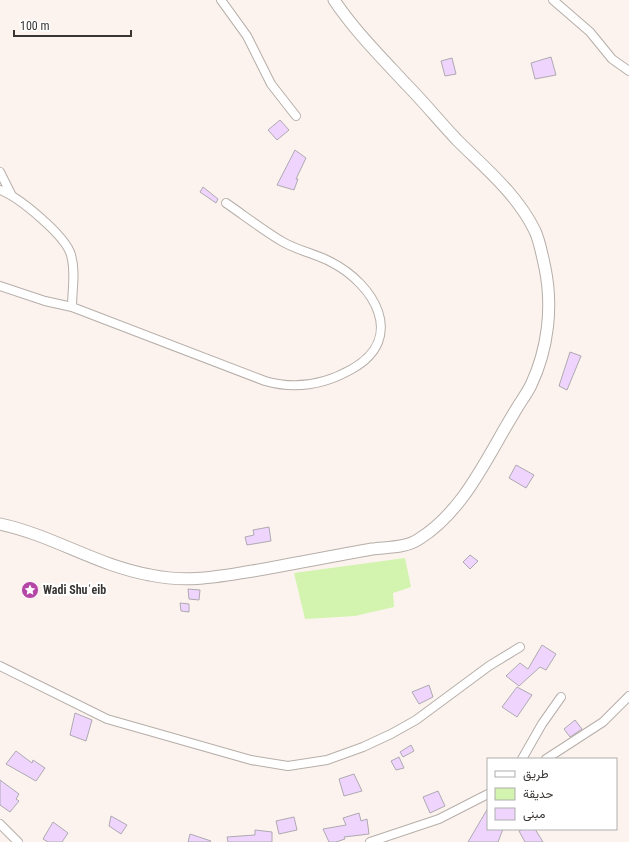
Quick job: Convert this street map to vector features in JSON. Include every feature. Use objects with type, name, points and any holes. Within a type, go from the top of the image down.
[{"type":"main road","points":[[0,524],[16,527],[124,569],[182,580],[211,578],[374,549],[409,545],[419,540],[435,527],[456,506],[530,386],[539,363],[549,317],[548,283],[541,249],[535,232],[512,196],[375,51],[346,18],[334,0]]},
{"type":"street","points":[[221,0],[247,36],[271,84],[296,116]]},
{"type":"street","points":[[553,0],[590,32],[612,59],[629,71]]},
{"type":"street","points":[[0,172],[11,194]]},
{"type":"street","points":[[0,190],[11,194],[57,233],[68,247],[72,262],[72,307]]},
{"type":"street","points":[[0,286],[72,307],[260,380],[281,385],[299,386],[318,383],[350,370],[364,361],[376,345],[381,332],[382,322],[375,301],[368,291],[346,272],[332,263],[297,250],[282,242],[226,203]]},
{"type":"street","points":[[0,666],[106,719],[251,760],[288,766],[326,760],[363,747],[392,734],[416,720],[489,666],[520,647]]},
{"type":"street","points":[[548,758],[603,722],[629,696]]},
{"type":"street","points":[[523,758],[542,724],[561,697]]},
{"type":"street","points":[[370,842],[440,819],[487,795]]},
{"type":"street","points":[[0,824],[18,842]]},
{"type":"green space","points":[[405,558],[411,587],[393,593],[394,607],[355,616],[305,619],[294,573]]},
{"type":"building","points":[[551,57],[556,75],[535,79],[531,63]]},
{"type":"building","points":[[452,58],[456,74],[445,76],[441,61]]},
{"type":"building","points":[[280,120],[289,130],[277,140],[268,130]]},
{"type":"building","points":[[295,150],[306,158],[296,179],[298,179],[294,190],[277,185]]},
{"type":"building","points":[[203,187],[218,199],[216,203],[200,192]]},
{"type":"building","points":[[570,352],[581,356],[567,390],[559,386]]},
{"type":"building","points":[[516,465],[534,475],[526,488],[509,478]]},
{"type":"building","points":[[269,527],[271,541],[247,545],[245,537],[254,535],[253,530]]},
{"type":"building","points":[[470,555],[478,561],[470,569],[463,562]]},
{"type":"building","points":[[188,589],[200,590],[199,600],[189,599]]},
{"type":"building","points":[[180,603],[189,604],[189,612],[181,611]]},
{"type":"building","points":[[542,645],[556,654],[546,670],[540,667],[519,686],[506,676],[520,663],[528,669]]},
{"type":"building","points":[[429,685],[433,697],[419,704],[412,692]]},
{"type":"building","points":[[517,687],[532,695],[517,717],[502,707]]},
{"type":"building","points":[[75,713],[92,720],[86,741],[70,735]]},
{"type":"building","points":[[575,720],[582,729],[570,737],[564,729]]},
{"type":"building","points":[[411,745],[414,751],[403,757],[400,752]]},
{"type":"building","points":[[16,751],[32,763],[33,760],[45,768],[36,781],[6,764]]},
{"type":"building","points":[[399,757],[404,768],[396,770],[391,761]]},
{"type":"building","points":[[354,774],[362,791],[344,796],[339,779]]},
{"type":"building","points":[[0,780],[19,794],[16,799],[19,801],[10,812],[0,805]]},
{"type":"building","points":[[438,791],[445,806],[430,813],[423,797]]},
{"type":"building","points":[[487,810],[487,830],[503,830],[498,842],[468,842]]},
{"type":"building","points":[[359,813],[361,821],[367,819],[369,834],[344,837],[345,839],[336,842],[329,842],[323,829],[346,825],[343,818]]},
{"type":"building","points":[[111,816],[127,825],[121,834],[109,826]]},
{"type":"building","points":[[294,817],[297,830],[279,834],[276,821]]},
{"type":"building","points":[[53,822],[68,833],[62,842],[48,842],[43,839]]},
{"type":"building","points":[[255,830],[272,832],[272,842],[228,842],[227,837],[255,835]]},
{"type":"building","points":[[536,830],[543,842],[525,842],[519,831]]},
{"type":"building","points":[[190,834],[211,841],[188,842]]},
{"type":"place","name":"Wadi Shuʿeib","points":[[30,590]]}]
